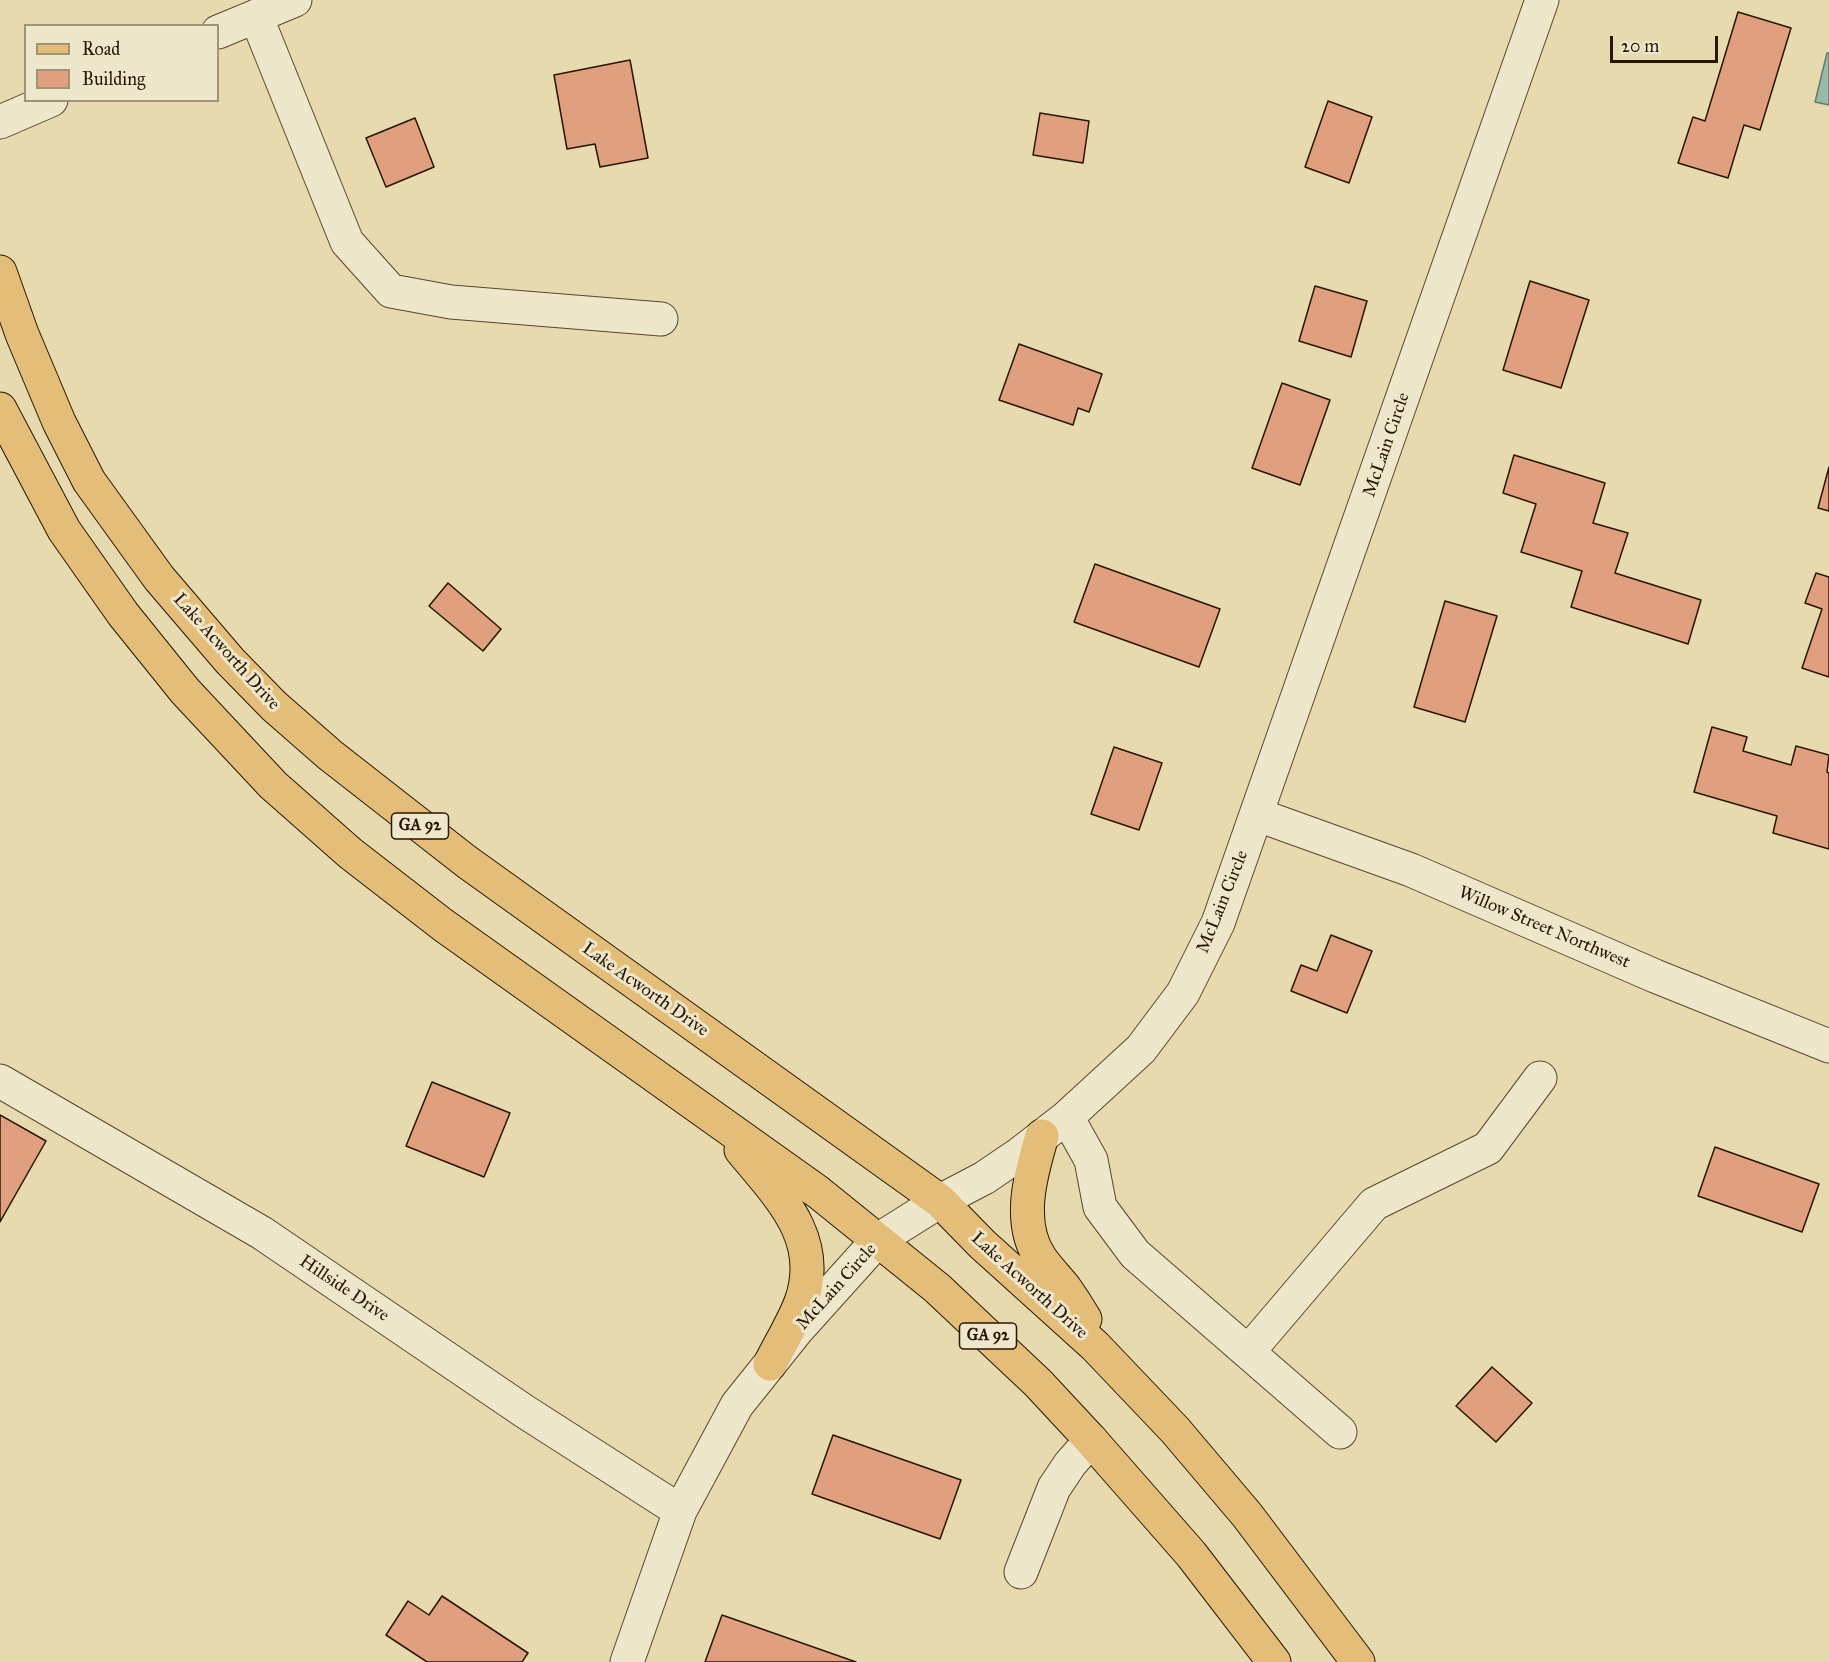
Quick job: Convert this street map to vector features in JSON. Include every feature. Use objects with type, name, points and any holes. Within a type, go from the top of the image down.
[{"type":"main road","name":"Lake Acworth Drive","points":[[0,272],[22,334],[59,422],[89,481],[159,578],[230,662],[274,706],[330,755],[467,862],[940,1202],[982,1244],[1116,1366],[1175,1430],[1247,1515],[1358,1662]]},
{"type":"main road","name":"GA 92","points":[[0,409],[64,530],[123,614],[185,691],[273,785],[350,853],[443,926],[818,1192],[937,1288],[1038,1383],[1090,1440],[1191,1554],[1274,1662]]},
{"type":"main road","points":[[711,1114],[795,1218],[805,1246],[806,1277],[801,1301],[770,1364]]},
{"type":"main road","points":[[1054,1126],[1032,1168],[1028,1201],[1029,1231],[1040,1257],[1065,1288],[1116,1366]]},
{"type":"street","points":[[219,32],[295,0]]},
{"type":"street","name":"McLain Circle","points":[[627,1662],[680,1511],[738,1405],[797,1330],[878,1240],[984,1178],[1054,1126],[1141,1049],[1182,993],[1218,923],[1542,0]]},
{"type":"street","points":[[256,16],[347,242],[391,291],[451,302],[661,319]]},
{"type":"street","points":[[0,122],[46,102]]},
{"type":"street","name":"Willow Street Northwest","points":[[1257,814],[1411,870],[1655,976],[1829,1047]]},
{"type":"street","points":[[1248,1352],[1374,1204],[1488,1148],[1540,1078]]},
{"type":"street","name":"Hillside Drive","points":[[0,1081],[262,1233],[524,1411],[680,1511]]},
{"type":"street","points":[[1054,1126],[1091,1160],[1100,1208],[1135,1254],[1340,1432]]},
{"type":"street","points":[[1022,1572],[1054,1488],[1090,1440]]},
{"type":"shaded area","points":[[1827,53],[1829,53],[1829,105],[1815,102]]},
{"type":"building","points":[[1738,12],[1791,28],[1760,130],[1744,125],[1728,178],[1678,163],[1693,117],[1705,121]]},
{"type":"building","points":[[630,60],[648,158],[600,167],[595,144],[567,149],[554,75]]},
{"type":"building","points":[[1328,101],[1372,117],[1349,183],[1305,167]]},
{"type":"building","points":[[1040,113],[1089,121],[1083,163],[1033,155]]},
{"type":"building","points":[[415,118],[434,167],[386,187],[366,138]]},
{"type":"building","points":[[1530,281],[1589,300],[1561,388],[1503,370]]},
{"type":"building","points":[[1315,286],[1367,301],[1351,357],[1299,341]]},
{"type":"building","points":[[1019,344],[1102,374],[1089,412],[1078,408],[1073,425],[999,400]]},
{"type":"building","points":[[1282,383],[1330,400],[1300,485],[1252,468]]},
{"type":"building","points":[[1514,455],[1605,483],[1593,523],[1628,533],[1615,573],[1701,600],[1688,644],[1571,607],[1582,571],[1521,552],[1536,504],[1503,493]]},
{"type":"building","points":[[1829,467],[1829,511],[1818,508]]},
{"type":"building","points":[[1095,564],[1220,609],[1199,667],[1074,622]]},
{"type":"building","points":[[1816,573],[1829,577],[1829,677],[1802,668],[1822,609],[1805,603]]},
{"type":"building","points":[[448,583],[501,629],[483,651],[429,606]]},
{"type":"building","points":[[1445,601],[1497,616],[1465,722],[1414,707]]},
{"type":"building","points":[[1712,727],[1747,737],[1743,751],[1791,765],[1796,746],[1829,755],[1827,772],[1829,773],[1829,849],[1773,833],[1777,816],[1694,792]]},
{"type":"building","points":[[1114,747],[1162,763],[1139,830],[1091,814]]},
{"type":"building","points":[[1331,935],[1372,951],[1347,1013],[1291,991],[1301,965],[1317,971]]},
{"type":"building","points":[[432,1082],[510,1113],[484,1177],[406,1146]]},
{"type":"building","points":[[0,1115],[46,1141],[0,1222]]},
{"type":"building","points":[[1715,1147],[1819,1184],[1802,1232],[1698,1196]]},
{"type":"building","points":[[1492,1367],[1532,1403],[1496,1442],[1456,1406]]},
{"type":"building","points":[[833,1435],[961,1480],[940,1539],[812,1494]]},
{"type":"building","points":[[442,1596],[528,1653],[522,1662],[427,1662],[386,1635],[408,1601],[429,1615]]},
{"type":"building","points":[[722,1615],[856,1662],[705,1662]]}]
